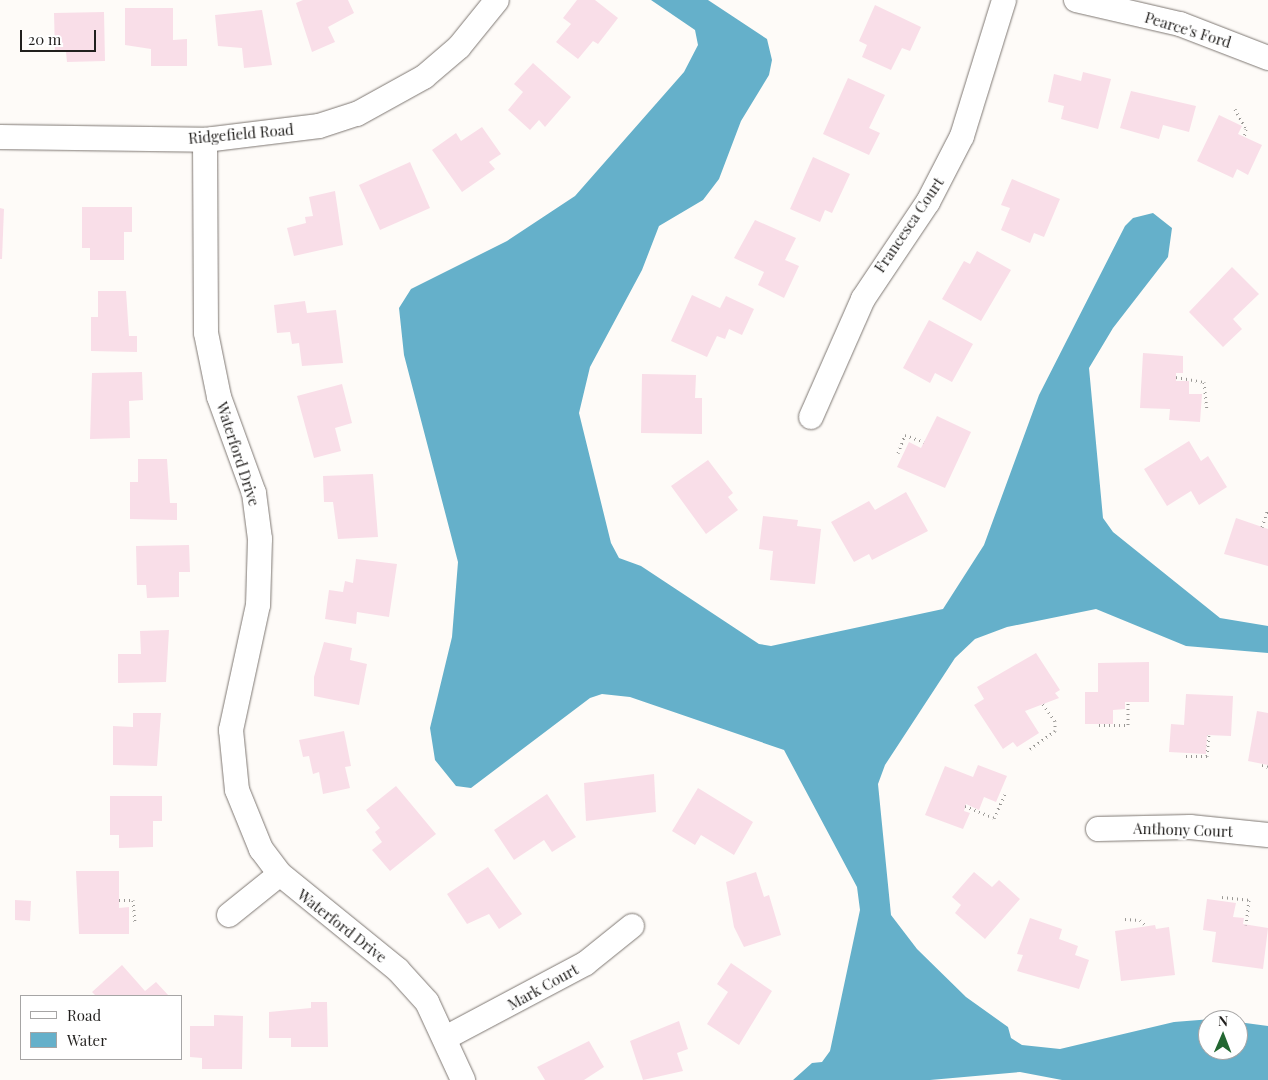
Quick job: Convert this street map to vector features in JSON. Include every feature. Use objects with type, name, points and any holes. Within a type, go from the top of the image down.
[{"type":"street","name":"Francesca Court","points":[[811,417],[863,299],[928,202],[958,144],[1004,0]]},
{"type":"street","name":"Pearce's Ford","points":[[1076,0],[1180,24],[1268,58]]},
{"type":"street","name":"Ridgefield Road","points":[[0,137],[205,140],[278,134],[357,114],[424,77],[460,47],[495,1]]},
{"type":"street","name":"Waterford Drive","points":[[205,140],[206,332],[219,397],[254,493],[262,568],[252,638],[231,730],[231,762],[245,816],[280,874],[398,970],[427,1002],[447,1037],[463,1080]]},
{"type":"street","name":"Anthony Court","points":[[1098,829],[1190,827],[1268,835]]},
{"type":"street","points":[[229,915],[280,874]]},
{"type":"street","name":"Mark Court","points":[[447,1037],[570,973],[632,926]]},
{"type":"path","points":[[1235,109],[1246,129],[1244,137]]},
{"type":"path","points":[[1176,377],[1204,382],[1207,409]]},
{"type":"path","points":[[898,453],[905,435],[924,442]]},
{"type":"path","points":[[1262,527],[1268,509]]},
{"type":"path","points":[[1099,725],[1128,725],[1128,702]]},
{"type":"path","points":[[1030,749],[1055,731],[1055,721],[1044,704]]},
{"type":"path","points":[[1186,756],[1207,756],[1209,735]]},
{"type":"path","points":[[1262,766],[1268,766]]},
{"type":"path","points":[[966,806],[994,818],[1006,792]]},
{"type":"path","points":[[1222,897],[1249,900],[1246,925]]},
{"type":"path","points":[[119,900],[133,900],[134,922]]},
{"type":"path","points":[[1124,919],[1140,920],[1146,926]]},
{"type":"water","points":[[651,0],[708,0],[767,39],[772,60],[769,75],[741,121],[719,179],[703,200],[659,226],[642,270],[590,367],[579,413],[611,543],[619,558],[641,566],[759,644],[771,646],[943,609],[984,545],[1039,395],[1125,226],[1133,218],[1153,213],[1172,228],[1168,257],[1113,328],[1089,368],[1103,518],[1113,532],[1220,618],[1268,626],[1268,653],[1186,646],[1096,609],[1007,627],[975,639],[955,658],[885,765],[878,784],[891,915],[917,949],[966,997],[1008,1027],[1011,1038],[1022,1045],[1060,1049],[1174,1022],[1198,1020],[1198,1060],[1248,1060],[1248,1023],[1268,1026],[1268,1080],[1062,1080],[1020,1072],[930,1080],[793,1080],[812,1063],[822,1062],[830,1051],[860,910],[857,887],[784,750],[630,697],[602,694],[590,698],[471,788],[456,786],[435,760],[430,728],[452,637],[458,562],[404,355],[399,308],[411,289],[507,241],[575,196],[684,72],[698,45],[695,30]]},
{"type":"building","points":[[303,0],[348,0],[354,13],[328,27],[335,42],[312,52],[296,3]]},
{"type":"building","points":[[577,0],[595,0],[618,18],[598,44],[593,41],[578,59],[556,42],[571,24],[563,18]]},
{"type":"building","points":[[875,5],[921,27],[910,51],[902,48],[891,70],[862,57],[867,45],[859,41]]},
{"type":"building","points":[[125,8],[173,8],[173,40],[187,39],[187,66],[151,66],[151,49],[125,45]]},
{"type":"building","points":[[262,10],[272,65],[244,68],[242,48],[218,46],[215,15]]},
{"type":"building","points":[[104,12],[105,61],[67,62],[66,52],[55,52],[54,13]]},
{"type":"building","points":[[533,63],[571,97],[545,127],[539,120],[530,130],[508,110],[523,92],[514,84]]},
{"type":"building","points":[[1083,72],[1111,79],[1098,129],[1061,119],[1064,106],[1048,102],[1054,74],[1081,81]]},
{"type":"building","points":[[848,78],[885,95],[869,128],[880,133],[869,155],[823,134]]},
{"type":"building","points":[[1131,91],[1196,106],[1189,132],[1163,125],[1159,139],[1120,128]]},
{"type":"building","points":[[1219,115],[1242,126],[1238,134],[1262,145],[1248,175],[1237,169],[1233,178],[1197,161]]},
{"type":"building","points":[[482,127],[501,154],[489,162],[495,169],[462,192],[432,150],[456,133],[461,141]]},
{"type":"building","points":[[813,157],[850,174],[832,213],[825,210],[820,222],[790,209]]},
{"type":"building","points":[[410,162],[430,208],[380,230],[359,185]]},
{"type":"building","points":[[1012,179],[1060,199],[1044,237],[1034,233],[1030,243],[1001,230],[1010,208],[1001,205]]},
{"type":"building","points":[[335,191],[343,245],[294,256],[287,228],[306,223],[305,217],[313,216],[309,197]]},
{"type":"building","points":[[82,207],[132,207],[132,232],[124,232],[124,260],[90,260],[90,248],[82,248]]},
{"type":"building","points":[[0,208],[4,209],[2,259],[0,259]]},
{"type":"building","points":[[755,220],[796,238],[785,260],[799,266],[784,298],[758,285],[764,272],[734,258]]},
{"type":"building","points":[[977,251],[1011,270],[981,321],[942,299],[964,261],[970,264]]},
{"type":"building","points":[[1232,267],[1259,294],[1233,319],[1242,329],[1223,347],[1189,312]]},
{"type":"building","points":[[98,291],[126,291],[129,336],[137,336],[137,352],[91,351],[91,317],[98,317]]},
{"type":"building","points":[[692,295],[720,308],[726,296],[754,309],[742,335],[729,329],[725,339],[717,336],[707,357],[671,341]]},
{"type":"building","points":[[305,301],[307,313],[336,310],[343,363],[302,366],[299,343],[292,344],[290,332],[277,333],[274,305]]},
{"type":"building","points":[[929,320],[973,344],[952,382],[935,373],[930,383],[903,368]]},
{"type":"building","points":[[1143,353],[1183,356],[1183,373],[1176,373],[1176,381],[1189,381],[1189,394],[1202,394],[1200,422],[1169,420],[1170,409],[1140,408]]},
{"type":"building","points":[[142,372],[143,400],[129,401],[130,438],[90,439],[92,373]]},
{"type":"building","points":[[642,374],[696,375],[695,398],[702,398],[702,434],[641,433]]},
{"type":"building","points":[[342,384],[352,423],[335,428],[341,451],[314,458],[297,396]]},
{"type":"building","points":[[937,416],[971,432],[945,488],[897,467],[909,442],[921,448]]},
{"type":"building","points":[[1189,441],[1201,461],[1208,456],[1227,487],[1199,505],[1191,491],[1167,506],[1144,469]]},
{"type":"building","points":[[138,459],[167,459],[170,503],[177,503],[177,520],[130,519],[130,482],[138,482]]},
{"type":"building","points":[[708,460],[733,493],[728,497],[738,510],[706,534],[671,486]]},
{"type":"building","points":[[373,474],[378,537],[338,539],[333,502],[324,502],[323,476]]},
{"type":"building","points":[[906,492],[928,531],[872,560],[869,554],[854,562],[831,522],[869,501],[875,510]]},
{"type":"building","points":[[763,516],[798,520],[797,526],[821,529],[815,584],[770,580],[773,551],[759,549]]},
{"type":"building","points":[[1236,518],[1268,529],[1268,566],[1224,554]]},
{"type":"building","points":[[189,545],[190,572],[179,572],[179,597],[147,598],[146,585],[137,585],[136,546]]},
{"type":"building","points":[[356,559],[397,564],[389,617],[357,612],[356,624],[325,619],[329,590],[343,592],[345,581],[353,583]]},
{"type":"building","points":[[169,630],[166,682],[118,683],[118,654],[141,654],[140,631]]},
{"type":"building","points":[[324,642],[352,648],[350,660],[367,664],[359,705],[314,696],[314,677]]},
{"type":"building","points":[[1036,653],[1060,690],[1055,693],[1059,698],[1025,711],[1039,733],[1017,747],[1013,742],[1003,749],[974,705],[984,699],[977,687]]},
{"type":"building","points":[[1149,662],[1149,702],[1125,702],[1125,709],[1113,710],[1113,724],[1085,724],[1085,692],[1098,692],[1098,663]]},
{"type":"building","points":[[1186,694],[1233,696],[1231,736],[1207,735],[1206,754],[1169,752],[1171,724],[1184,725]]},
{"type":"building","points":[[1257,711],[1268,713],[1268,765],[1248,761]]},
{"type":"building","points":[[133,713],[161,713],[157,766],[113,765],[113,726],[133,727]]},
{"type":"building","points":[[344,731],[351,766],[345,767],[350,788],[323,794],[319,772],[313,774],[309,756],[303,757],[299,740]]},
{"type":"building","points":[[978,765],[1007,776],[996,802],[984,797],[979,810],[966,804],[964,811],[970,813],[963,829],[925,815],[945,766],[973,777]]},
{"type":"building","points":[[654,774],[656,812],[586,821],[584,783]]},
{"type":"building","points":[[396,786],[436,834],[390,871],[372,850],[382,842],[375,832],[380,828],[366,810]]},
{"type":"building","points":[[698,788],[753,822],[734,855],[701,835],[695,845],[672,831]]},
{"type":"building","points":[[547,794],[576,837],[552,852],[544,840],[514,860],[494,830]]},
{"type":"building","points":[[110,796],[162,796],[162,821],[153,821],[153,847],[119,848],[119,835],[110,835]]},
{"type":"building","points":[[488,867],[522,914],[499,929],[489,914],[467,924],[447,894]]},
{"type":"building","points":[[76,871],[119,871],[119,908],[129,907],[129,934],[79,934]]},
{"type":"building","points":[[756,872],[764,897],[769,895],[781,935],[744,947],[734,927],[726,882]]},
{"type":"building","points":[[974,872],[992,887],[999,880],[1020,899],[985,939],[955,913],[961,905],[952,897]]},
{"type":"building","points":[[1207,899],[1236,903],[1233,917],[1244,918],[1243,924],[1268,928],[1263,969],[1212,962],[1216,932],[1203,930]]},
{"type":"building","points":[[15,900],[31,901],[30,921],[15,920]]},
{"type":"building","points":[[1030,918],[1062,929],[1059,939],[1078,946],[1075,955],[1089,960],[1079,989],[1017,971],[1023,955],[1017,954]]},
{"type":"building","points":[[1155,925],[1156,929],[1169,927],[1175,975],[1121,981],[1115,931]]},
{"type":"building","points":[[731,963],[772,991],[739,1045],[707,1024],[728,992],[717,984]]},
{"type":"building","points":[[122,965],[145,991],[156,982],[168,995],[95,995],[92,992]]},
{"type":"building","points":[[311,1002],[327,1002],[328,1047],[291,1047],[291,1038],[269,1038],[269,1012],[311,1008]]},
{"type":"building","points":[[214,1015],[243,1016],[242,1069],[202,1069],[202,1058],[190,1057],[190,1026],[214,1026]]},
{"type":"building","points":[[679,1021],[688,1049],[677,1053],[683,1071],[643,1080],[630,1041]]},
{"type":"building","points":[[589,1041],[604,1067],[584,1080],[545,1080],[537,1067]]}]
